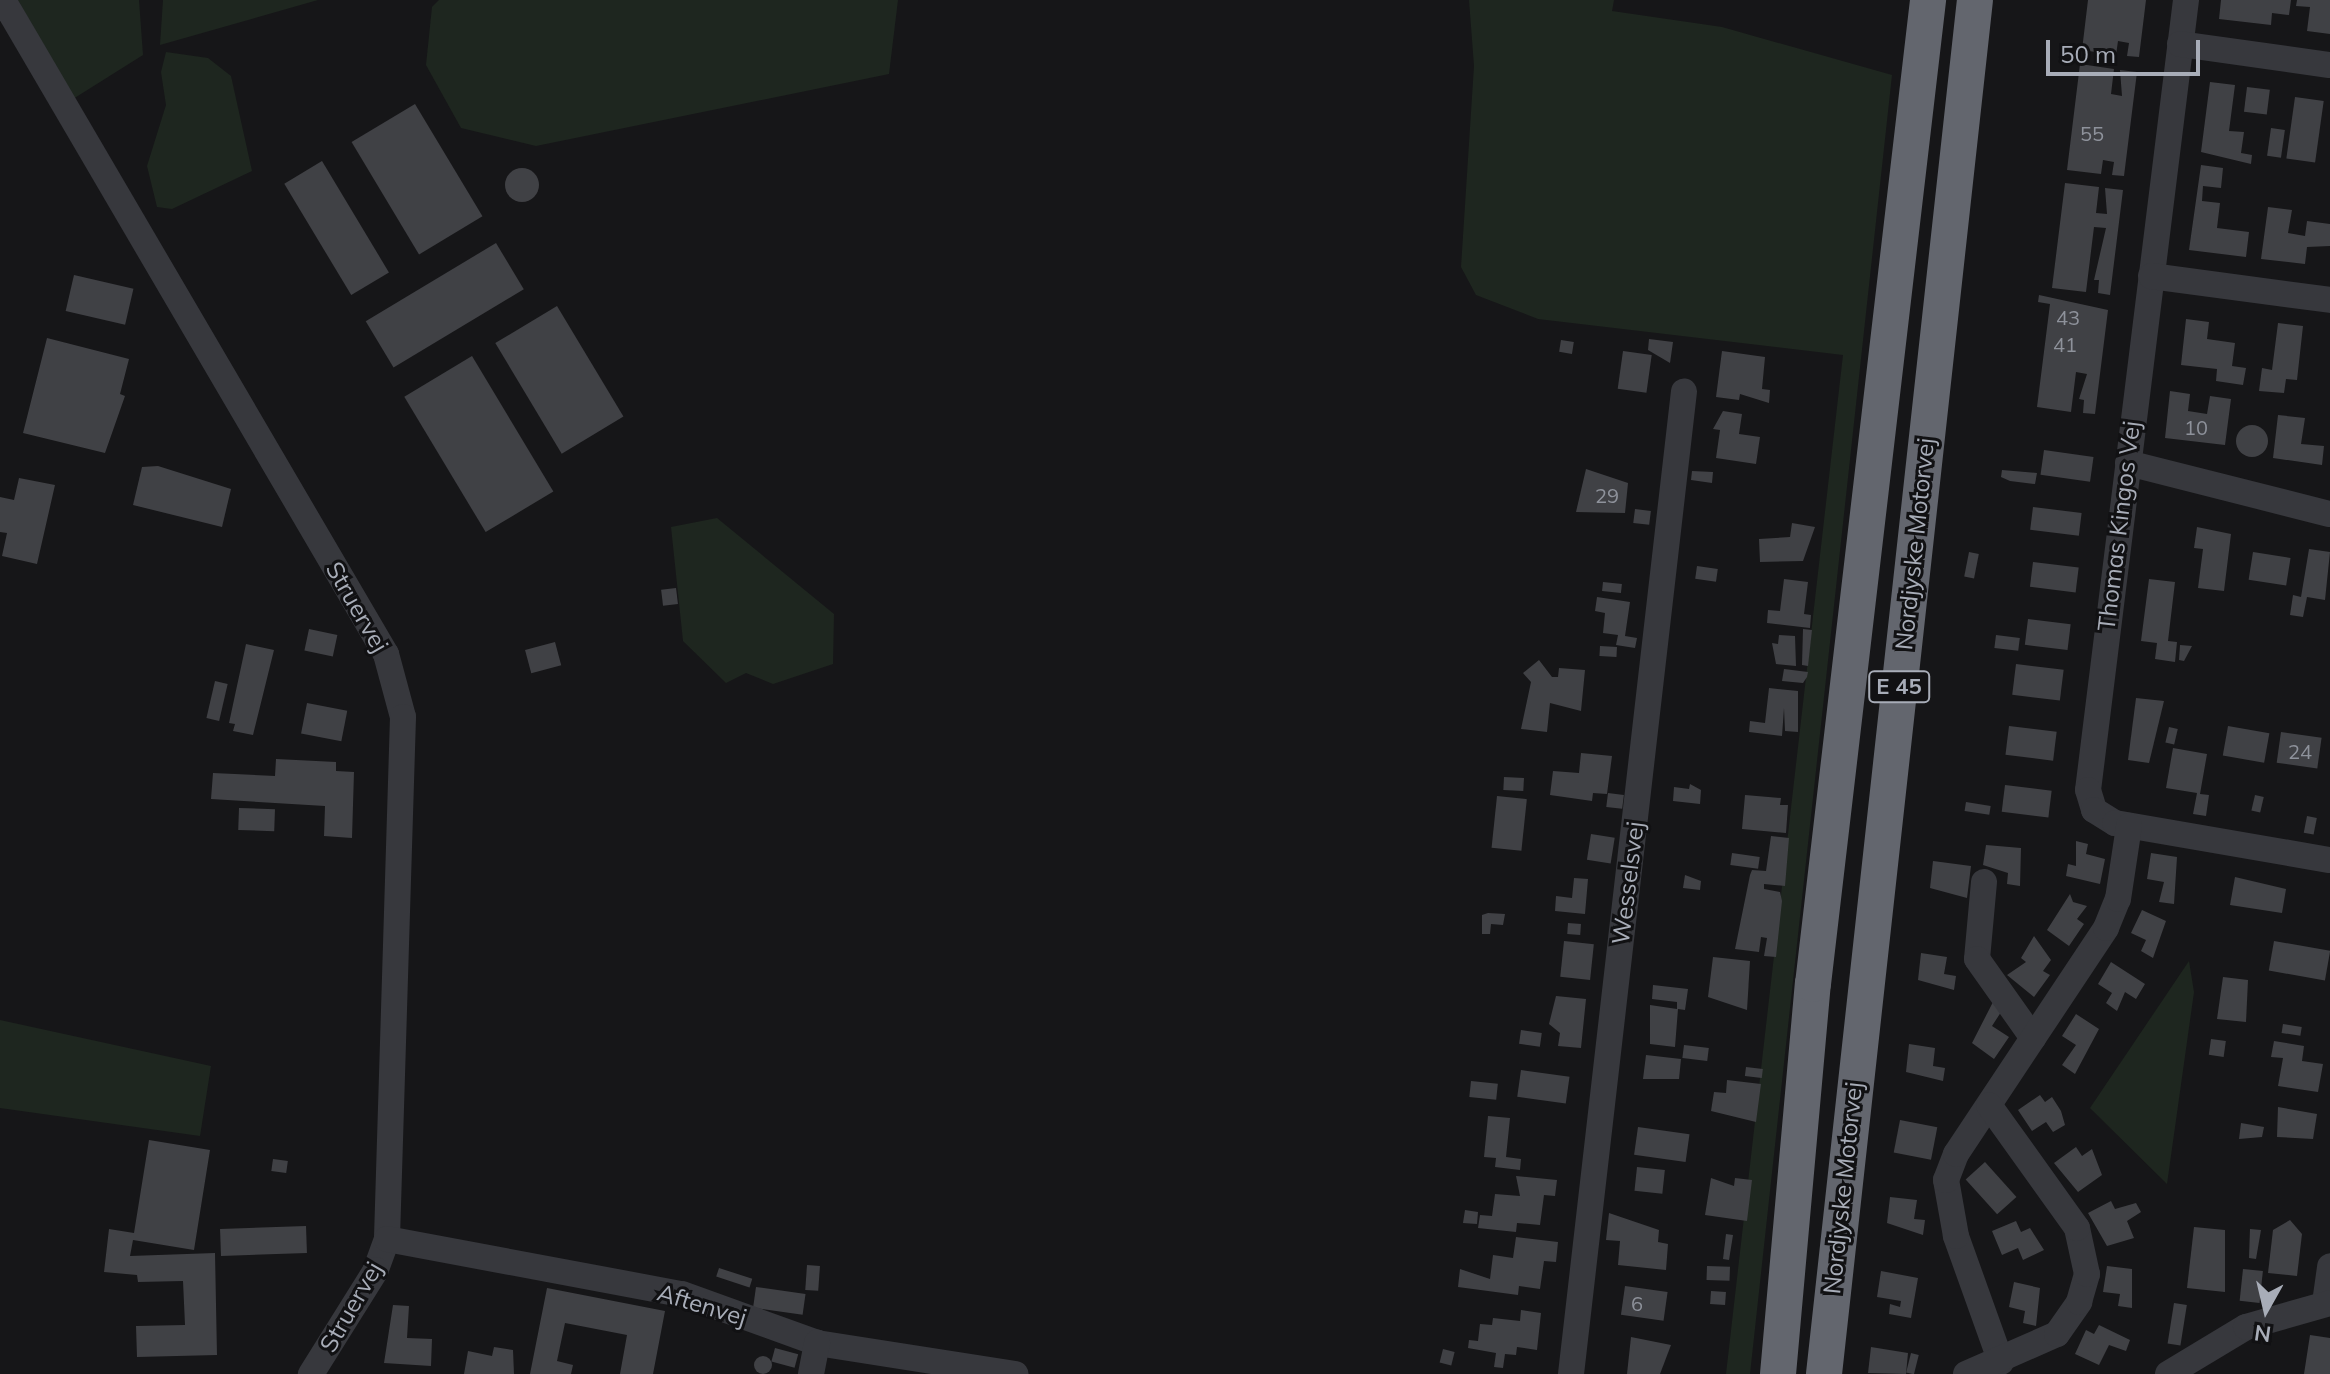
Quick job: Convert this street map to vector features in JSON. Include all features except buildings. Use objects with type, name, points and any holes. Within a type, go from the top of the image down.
[{"type":"highway","name":"Nordjyske Motorvej","points":[[1778,1374],[1813,984],[1928,0]]},
{"type":"highway","name":"Nordjyske Motorvej","points":[[1824,1374],[1975,0]]},
{"type":"street","name":"Struervej","points":[[3,0],[386,654],[403,717],[387,1239],[376,1270],[311,1374]]},
{"type":"street","name":"Thomas Kingos Vej","points":[[2186,0],[2088,790],[2102,817],[2129,826],[2330,860]]},
{"type":"street","points":[[2180,44],[2330,65]]},
{"type":"street","points":[[2151,276],[2330,300]]},
{"type":"street","name":"Wesselsvej","points":[[1571,1374],[1684,391]]},
{"type":"street","points":[[2128,463],[2330,514]]},
{"type":"street","points":[[2001,1362],[1947,1194],[1956,1154],[2106,928],[2118,899],[2129,826]]},
{"type":"street","points":[[1984,882],[1977,959],[2033,1038]]},
{"type":"street","points":[[1966,1374],[2001,1362],[2057,1334],[2079,1302],[2087,1274],[2077,1228],[1989,1105]]},
{"type":"street","name":"Aftenvej","points":[[387,1239],[682,1294],[817,1343],[1016,1374]]},
{"type":"street","points":[[2168,1374],[2246,1327],[2328,1303],[2330,1266]]},
{"type":"street","points":[[811,1374],[817,1343]]},
{"type":"shaded area","points":[[18,0],[139,0],[143,55],[73,99]]},
{"type":"shaded area","points":[[163,0],[318,0],[160,45]]},
{"type":"shaded area","points":[[439,0],[898,0],[889,74],[536,146],[461,128],[426,65],[432,7]]},
{"type":"shaded area","points":[[1469,0],[1614,0],[1612,11],[1722,27],[1892,75],[1750,1374],[1726,1374],[1843,355],[1538,319],[1476,295],[1461,267],[1474,66]]},
{"type":"shaded area","points":[[166,52],[208,58],[231,76],[252,171],[172,209],[157,207],[147,166],[166,105],[161,72]]},
{"type":"shaded area","points":[[717,518],[834,614],[833,664],[773,684],[746,673],[726,683],[683,641],[671,527]]},
{"type":"shaded area","points":[[2189,961],[2194,992],[2167,1184],[2090,1108]]},
{"type":"shaded area","points":[[0,1020],[211,1066],[200,1136],[0,1108]]}]
